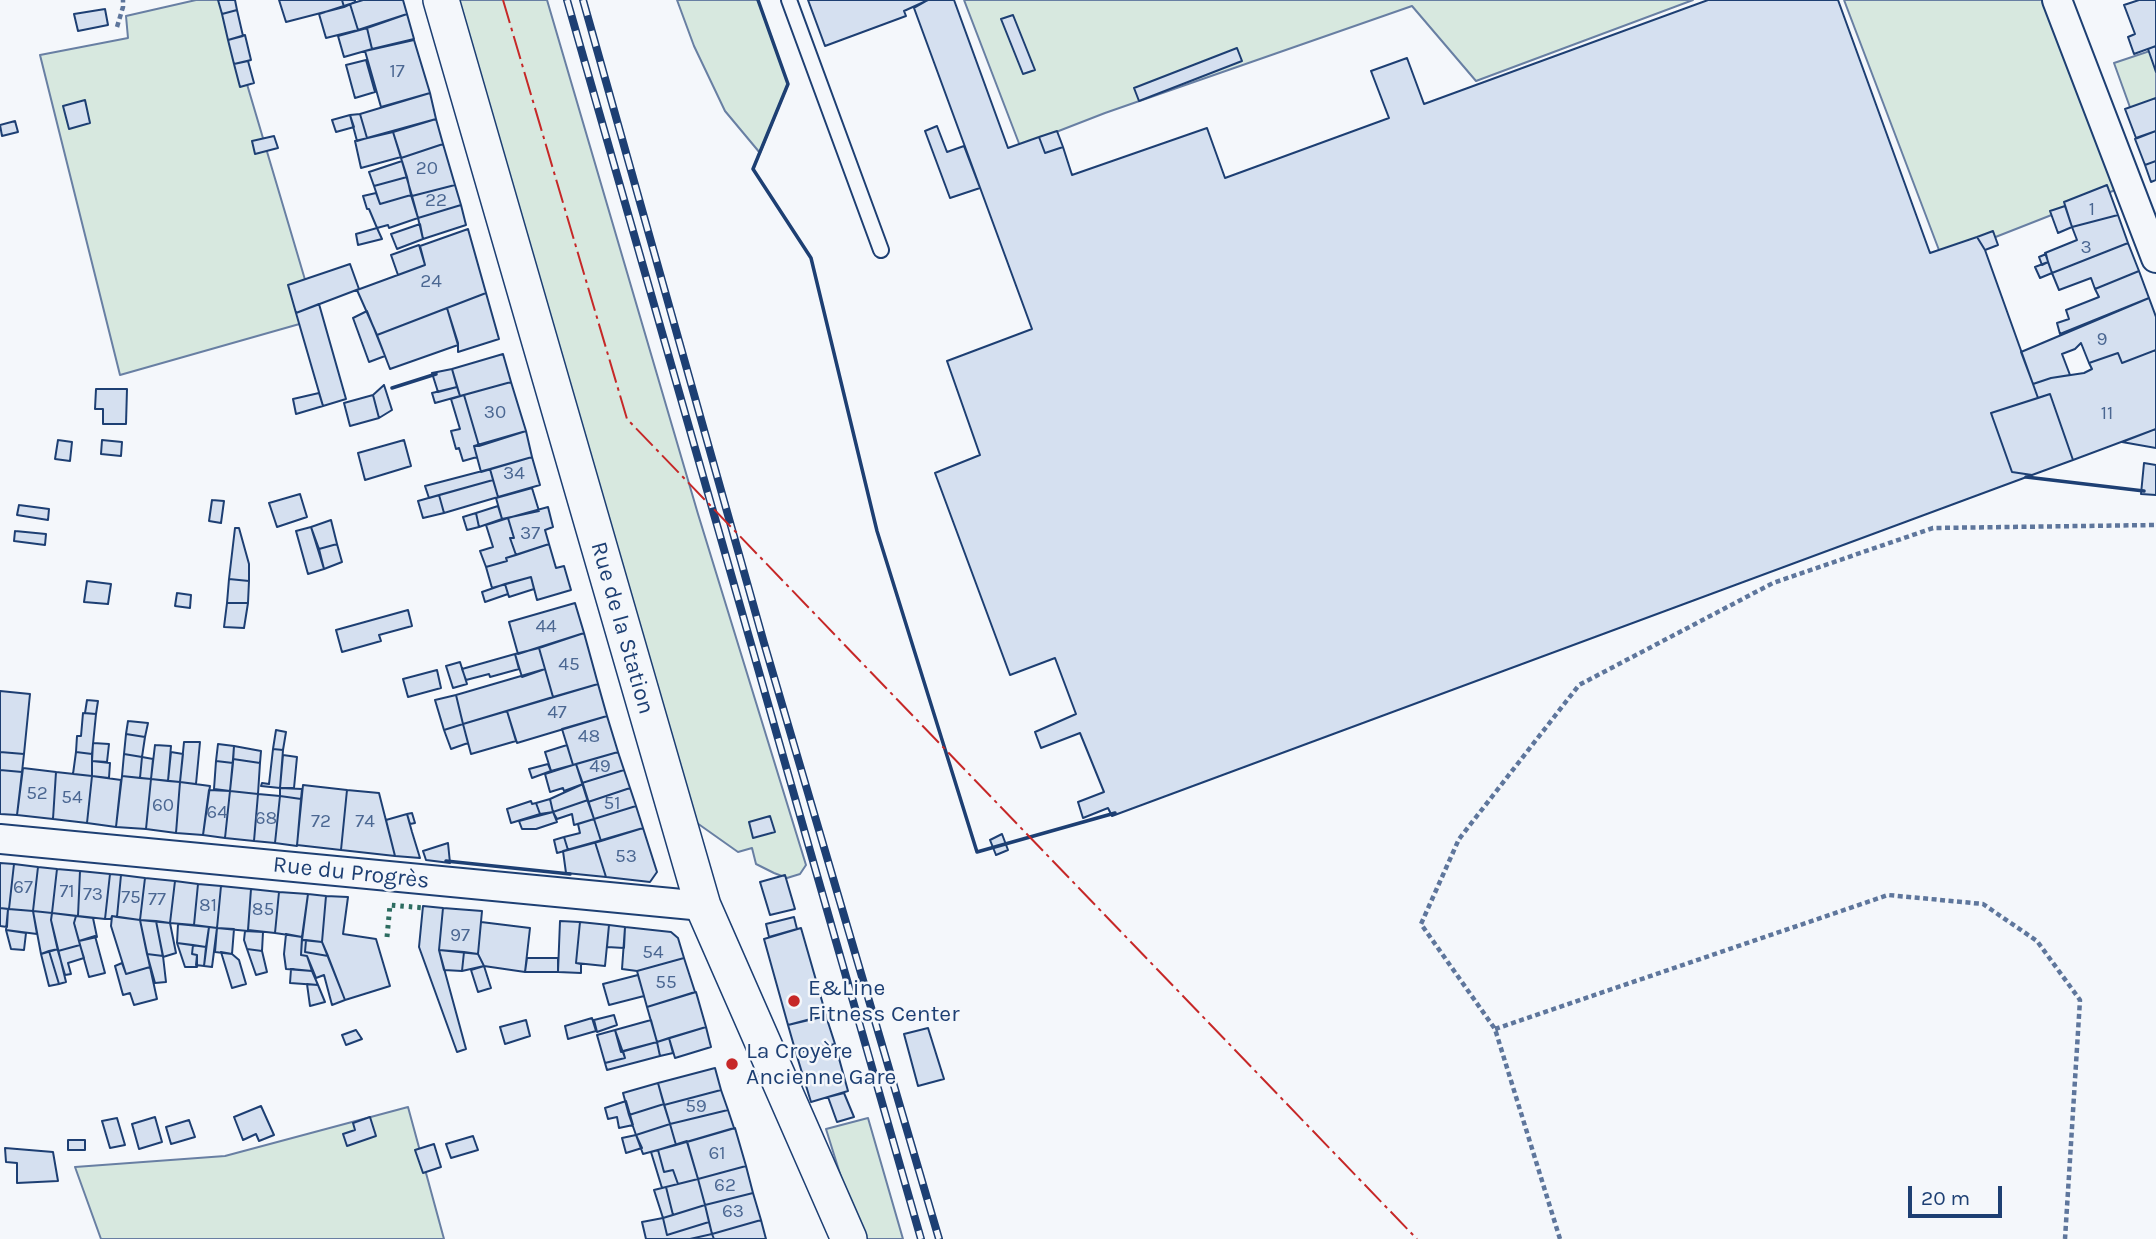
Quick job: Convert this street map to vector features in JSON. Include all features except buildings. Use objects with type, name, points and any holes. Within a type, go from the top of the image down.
[{"type":"street","name":"Rue de la Station","points":[[441,0],[703,906],[849,1239]]},
{"type":"street","points":[[2057,0],[2156,258]]},
{"type":"street","name":"Rue du Progrès","points":[[0,839],[703,906]]},
{"type":"lane","points":[[789,0],[881,250]]},
{"type":"path","points":[[117,27],[123,0]]},
{"type":"path","points":[[1560,1239],[1495,1029],[1421,924],[1459,839],[1579,685],[1773,583],[1933,528],[2156,525]]},
{"type":"path","points":[[1495,1029],[1888,895],[1983,904],[2037,941],[2080,1000],[2065,1239]]},
{"type":"shaded area","points":[[196,0],[222,0],[306,283],[303,323],[120,375],[40,55],[128,38],[126,16]]},
{"type":"shaded area","points":[[441,0],[547,0],[698,514],[806,865],[800,874],[787,878],[774,873],[756,864],[752,848],[738,852],[697,823]]},
{"type":"shaded area","points":[[677,0],[758,0],[788,84],[760,153],[725,111],[694,46]]},
{"type":"shaded area","points":[[964,0],[1693,0],[1476,81],[1412,6],[1105,113],[1020,146]]},
{"type":"shaded area","points":[[1844,0],[2057,0],[2128,185],[1942,258]]},
{"type":"shaded area","points":[[2156,49],[2156,130],[2140,135],[2114,63]]},
{"type":"shaded area","points":[[408,1107],[444,1239],[101,1239],[75,1167],[225,1156]]},
{"type":"shaded area","points":[[868,1118],[903,1239],[849,1239],[856,1225],[826,1129]]},
{"type":"railway","points":[[567,0],[921,1239]]},
{"type":"railway","points":[[583,0],[764,643],[939,1239]]},
{"type":"hedge","points":[[387,937],[390,905],[425,908]]},
{"type":"wall","points":[[758,0],[788,84],[753,169],[811,258],[877,531],[977,852],[1115,813]]},
{"type":"wall","points":[[392,388],[436,374]]},
{"type":"wall","points":[[2026,477],[2144,491]]},
{"type":"wall","points":[[446,861],[570,874]]},
{"type":"power","points":[[503,0],[627,419],[1417,1239]]},
{"type":"place","name":"E&Line Fitness Center","points":[[794,1001]]},
{"type":"place","name":"La Croyère Ancienne Gare","points":[[732,1064]]}]
